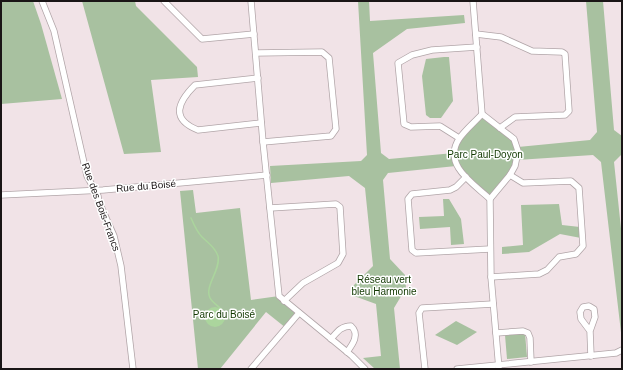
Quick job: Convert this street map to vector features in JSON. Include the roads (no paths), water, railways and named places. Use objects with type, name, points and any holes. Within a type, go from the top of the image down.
[{"type":"street","name":"Rue des Bois-Francs","points":[[42,1],[54,31],[89,182],[114,236],[121,266],[133,369]]},
{"type":"street","points":[[164,1],[202,39],[254,34]]},
{"type":"street","points":[[251,1],[261,123],[279,296],[347,352],[365,369]]},
{"type":"street","points":[[473,1],[482,114],[514,139],[518,148],[517,160],[510,175],[490,199],[491,277],[498,367]]},
{"type":"street","points":[[476,34],[501,37],[532,51],[562,52],[565,54],[569,111],[565,115],[515,117],[500,128]]},
{"type":"street","points":[[459,138],[440,126],[411,127],[404,124],[398,63],[412,55],[432,50],[477,47]]},
{"type":"street","points":[[256,52],[322,52],[329,58],[336,129],[331,136],[263,142]]},
{"type":"street","points":[[258,78],[195,85],[182,100],[179,108],[180,117],[188,126],[198,130],[261,123]]},
{"type":"street","points":[[482,114],[459,138],[455,146],[454,160],[456,166],[466,177],[490,199]]},
{"type":"street","name":"Rue du Boisé","points":[[1,195],[94,190],[267,175]]},
{"type":"street","points":[[491,277],[540,274],[547,270],[559,257],[576,254],[583,246],[580,188],[571,181],[523,183],[510,175]]},
{"type":"street","points":[[466,177],[456,187],[450,190],[412,194],[408,198],[412,250],[416,253],[490,249]]},
{"type":"street","points":[[270,208],[336,204],[340,207],[343,254],[338,263],[303,283],[284,301]]},
{"type":"street","points":[[425,369],[419,313],[422,308],[493,304]]},
{"type":"street","points":[[251,369],[299,313]]},
{"type":"street","points":[[331,339],[341,328],[351,326],[354,329],[356,339],[354,344],[347,352]]},
{"type":"street","points":[[496,333],[523,331],[528,333],[530,338],[531,362]]},
{"type":"street","points":[[590,331],[591,356]]},
{"type":"street","points":[[457,369],[498,367],[616,353],[622,350]]},
{"type":"waterway","points":[[191,218],[194,226],[218,256],[217,267],[209,288],[209,293],[210,298],[221,309]]},
{"type":"park label","name":"Parc Paul-Doyon","points":[[485,154]]},
{"type":"park label","name":"Réseau vert bleu Harmonie","points":[[384,284]]},
{"type":"park label","name":"Parc du Boisé","points":[[224,314]]}]
